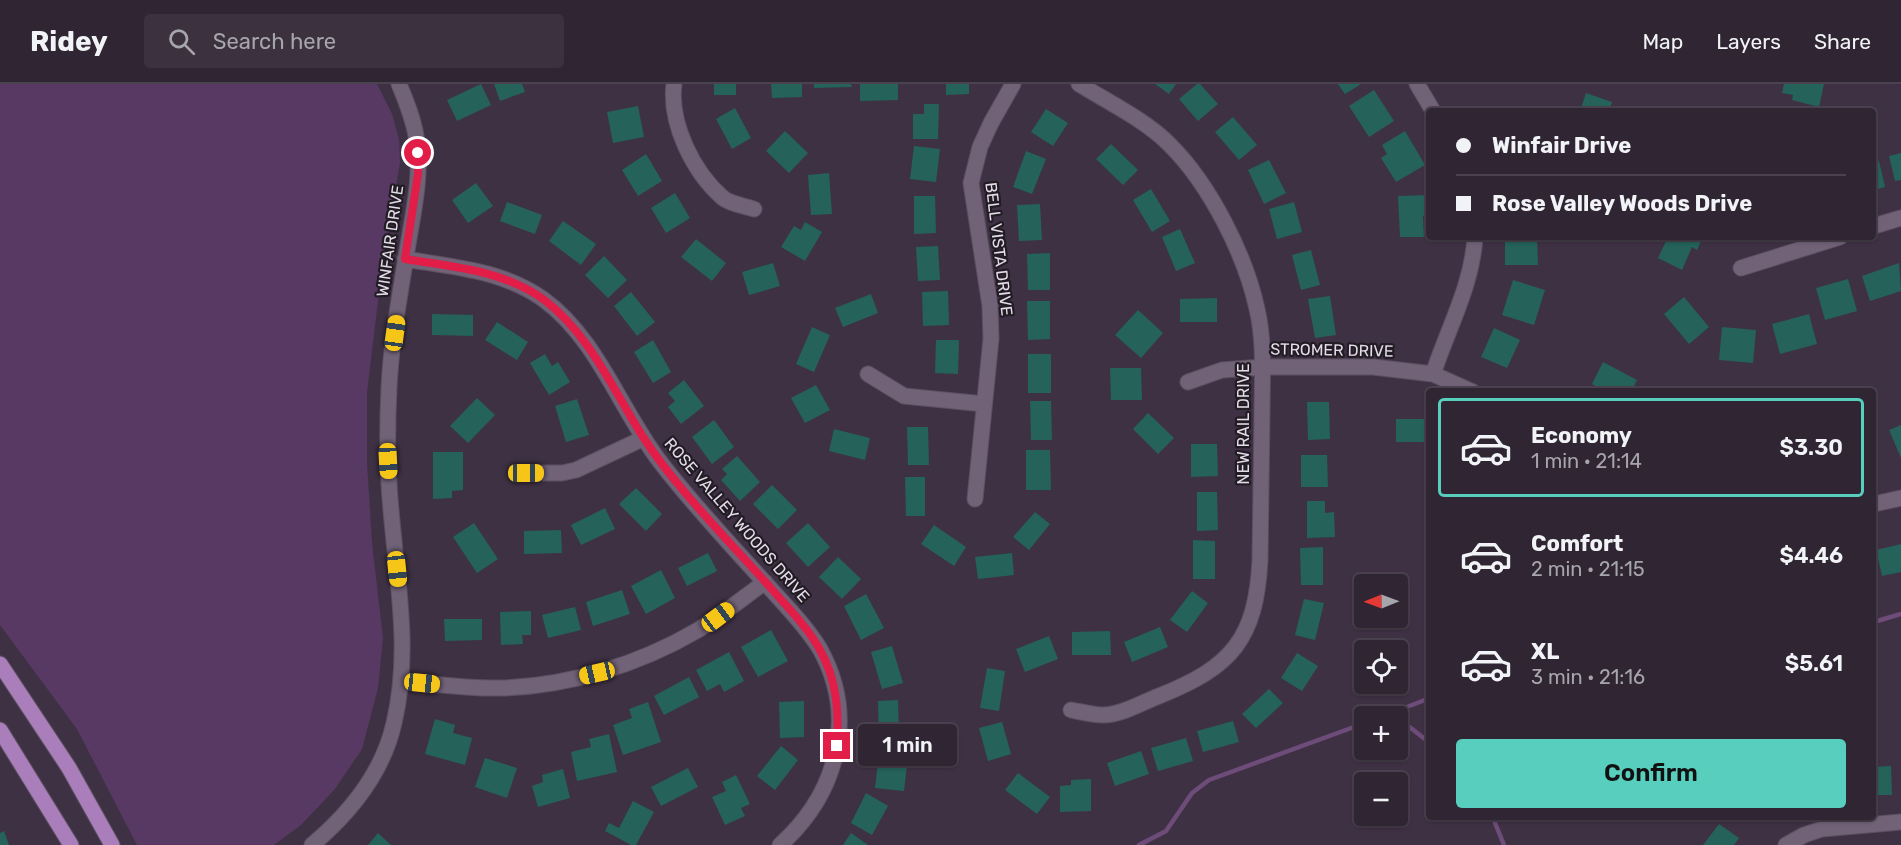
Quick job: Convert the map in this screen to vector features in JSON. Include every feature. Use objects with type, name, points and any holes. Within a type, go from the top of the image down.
[{"type":"main road","points":[[0,664],[69,768],[112,845]]},
{"type":"main road","points":[[0,730],[70,845]]},
{"type":"street","name":"WINFAIR DRIVE","points":[[312,845],[346,814],[376,769],[393,726],[402,681],[403,629],[391,509],[388,419],[392,354],[418,174],[418,153],[410,112],[399,84]]},
{"type":"street","points":[[674,84],[674,108],[678,129],[698,167],[724,200],[754,209]]},
{"type":"street","name":"BELL VISTA DRIVE","points":[[975,499],[991,339],[990,306],[971,183],[980,147],[1013,84]]},
{"type":"street","name":"NEW RAIL DRIVE","points":[[1071,710],[1105,715],[1193,682],[1219,665],[1242,635],[1251,618],[1259,590],[1263,367],[1258,311],[1250,281],[1238,252],[1202,186],[1169,144],[1079,84]]},
{"type":"street","points":[[1417,84],[1431,108]]},
{"type":"street","points":[[1876,225],[1901,218]]},
{"type":"street","points":[[1433,374],[1465,290],[1471,268],[1474,240]]},
{"type":"street","points":[[1741,268],[1830,240]]},
{"type":"street","name":"ROSE VALLEY WOODS DRIVE","points":[[405,259],[500,276],[543,299],[569,322],[661,463],[795,616],[820,649],[832,679],[838,713],[836,754],[828,780],[814,808],[780,845]]},
{"type":"street","name":"STROMER DRIVE","points":[[1188,382],[1222,370],[1263,367],[1373,367],[1433,374],[1464,388]]},
{"type":"street","points":[[868,374],[904,396],[984,404]]},
{"type":"street","points":[[526,473],[562,473],[576,470],[644,438]]},
{"type":"street","points":[[1876,504],[1901,498]]},
{"type":"street","points":[[402,681],[502,688],[558,682],[597,673],[676,642],[718,617],[765,582]]},
{"type":"street","points":[[1786,845],[1822,829],[1889,825],[1901,822]]},
{"type":"shaded area","points":[[0,84],[377,84],[392,114],[399,139],[400,163],[382,268],[367,392],[367,463],[372,543],[383,638],[378,688],[362,749],[335,789],[301,825],[274,845],[137,845],[77,729],[0,625]]},
{"type":"building","points":[[481,84],[491,105],[457,121],[447,100]]},
{"type":"building","points":[[494,84],[522,84],[525,92],[500,101]]},
{"type":"building","points":[[714,84],[736,84],[736,95],[714,95]]},
{"type":"building","points":[[771,84],[802,84],[802,97],[772,98]]},
{"type":"building","points":[[814,84],[851,84],[852,87],[814,88]]},
{"type":"building","points":[[860,84],[898,84],[898,100],[860,101]]},
{"type":"building","points":[[946,84],[969,84],[969,94],[946,95]]},
{"type":"building","points":[[1155,84],[1176,84],[1169,94]]},
{"type":"building","points":[[1200,84],[1218,104],[1198,121],[1179,99]]},
{"type":"building","points":[[1338,84],[1361,84],[1345,94]]},
{"type":"building","points":[[1784,84],[1824,84],[1819,107],[1792,100],[1793,95],[1782,93]]},
{"type":"building","points":[[1374,90],[1394,121],[1369,137],[1349,106]]},
{"type":"building","points":[[1586,93],[1612,102],[1610,108],[1581,108]]},
{"type":"building","points":[[924,104],[939,104],[938,139],[913,139],[913,114],[924,114]]},
{"type":"building","points":[[638,106],[644,137],[613,143],[607,112]]},
{"type":"building","points":[[735,108],[751,138],[732,149],[716,119]]},
{"type":"building","points":[[1046,109],[1068,123],[1053,146],[1031,132]]},
{"type":"building","points":[[1233,117],[1257,145],[1239,160],[1215,132]]},
{"type":"building","points":[[785,131],[808,153],[789,173],[766,151]]},
{"type":"building","points":[[1405,131],[1425,165],[1396,182],[1381,158],[1387,154],[1382,145]]},
{"type":"building","points":[[1111,144],[1138,170],[1123,185],[1096,159]]},
{"type":"building","points":[[914,146],[940,149],[936,182],[910,179]]},
{"type":"building","points":[[1026,151],[1046,159],[1032,194],[1013,187]]},
{"type":"building","points":[[1901,153],[1901,180],[1895,181],[1889,156]]},
{"type":"building","points":[[646,154],[662,181],[638,196],[622,170]]},
{"type":"building","points":[[1269,160],[1286,193],[1264,204],[1248,170]]},
{"type":"building","points":[[1879,161],[1885,187],[1876,189],[1876,162]]},
{"type":"building","points":[[829,173],[832,214],[811,215],[808,175]]},
{"type":"building","points":[[476,183],[493,206],[468,223],[452,200]]},
{"type":"building","points":[[1151,189],[1170,221],[1152,232],[1133,200]]},
{"type":"building","points":[[675,193],[690,218],[666,233],[651,208]]},
{"type":"building","points":[[1426,195],[1426,216],[1423,216],[1424,237],[1400,237],[1398,196]]},
{"type":"building","points":[[914,196],[935,196],[936,233],[914,234]]},
{"type":"building","points":[[507,202],[542,215],[535,234],[500,221]]},
{"type":"building","points":[[1294,202],[1302,232],[1277,239],[1269,209]]},
{"type":"building","points":[[1040,204],[1042,240],[1019,241],[1017,205]]},
{"type":"building","points":[[563,221],[596,244],[581,265],[549,241]]},
{"type":"building","points":[[805,222],[822,232],[805,261],[781,247],[794,226],[801,230]]},
{"type":"building","points":[[1180,229],[1195,263],[1176,271],[1162,237]]},
{"type":"building","points":[[696,239],[726,263],[712,281],[681,257]]},
{"type":"building","points":[[1505,240],[1537,240],[1538,265],[1505,265]]},
{"type":"building","points":[[1667,240],[1702,240],[1697,250],[1692,247],[1682,270],[1658,258]]},
{"type":"building","points":[[938,246],[940,280],[918,281],[916,247]]},
{"type":"building","points":[[1311,250],[1320,285],[1301,290],[1292,255]]},
{"type":"building","points":[[1050,253],[1050,290],[1028,290],[1027,254]]},
{"type":"building","points":[[604,256],[627,280],[608,298],[585,275]]},
{"type":"building","points":[[773,263],[780,286],[749,295],[742,272]]},
{"type":"building","points":[[1899,263],[1901,291],[1870,301],[1862,276]]},
{"type":"building","points":[[1848,279],[1857,311],[1825,320],[1816,288]]},
{"type":"building","points":[[1513,280],[1545,290],[1534,325],[1502,315]]},
{"type":"building","points":[[948,291],[949,325],[923,326],[922,292]]},
{"type":"building","points":[[631,292],[655,322],[637,336],[614,306]]},
{"type":"building","points":[[871,294],[878,313],[843,327],[835,308]]},
{"type":"building","points":[[1330,296],[1336,335],[1315,338],[1308,299]]},
{"type":"building","points":[[1684,297],[1709,327],[1689,344],[1664,314]]},
{"type":"building","points":[[1217,298],[1217,322],[1180,322],[1180,299]]},
{"type":"building","points":[[1027,301],[1050,301],[1050,339],[1028,340]]},
{"type":"building","points":[[1138,310],[1163,333],[1141,358],[1115,335]]},
{"type":"building","points":[[432,314],[473,315],[473,336],[432,335]]},
{"type":"building","points":[[1809,314],[1817,344],[1780,354],[1772,324]]},
{"type":"building","points":[[497,322],[528,342],[517,360],[485,340]]},
{"type":"building","points":[[812,327],[830,335],[814,372],[796,364]]},
{"type":"building","points":[[1722,327],[1756,330],[1753,363],[1719,360]]},
{"type":"building","points":[[1494,328],[1520,340],[1507,368],[1481,357]]},
{"type":"building","points":[[653,340],[671,372],[653,383],[634,352]]},
{"type":"building","points":[[936,340],[959,340],[958,374],[935,373]]},
{"type":"building","points":[[545,354],[552,366],[558,362],[570,382],[549,395],[530,363]]},
{"type":"building","points":[[1028,354],[1051,354],[1051,393],[1028,393]]},
{"type":"building","points":[[1603,362],[1637,380],[1633,388],[1598,388],[1592,384]]},
{"type":"building","points":[[1110,368],[1141,368],[1142,400],[1111,400]]},
{"type":"building","points":[[684,380],[704,406],[681,424],[668,407],[675,401],[668,393]]},
{"type":"building","points":[[816,385],[830,410],[805,423],[791,398]]},
{"type":"building","points":[[477,398],[495,415],[468,443],[450,426]]},
{"type":"building","points":[[577,399],[589,435],[566,442],[555,406]]},
{"type":"building","points":[[1030,401],[1051,401],[1052,440],[1031,440]]},
{"type":"building","points":[[1307,402],[1329,402],[1330,439],[1308,440]]},
{"type":"building","points":[[1148,413],[1174,438],[1158,454],[1133,429]]},
{"type":"building","points":[[1396,419],[1426,419],[1426,442],[1396,442]]},
{"type":"building","points":[[714,420],[734,447],[712,464],[692,437]]},
{"type":"building","points":[[1901,425],[1901,458],[1889,430]]},
{"type":"building","points":[[907,427],[928,427],[929,465],[908,465]]},
{"type":"building","points":[[834,429],[870,438],[865,460],[829,451]]},
{"type":"building","points":[[1191,444],[1217,444],[1218,476],[1191,477]]},
{"type":"building","points":[[1026,450],[1050,450],[1051,490],[1026,490]]},
{"type":"building","points":[[433,452],[463,452],[463,490],[452,491],[452,498],[433,499]]},
{"type":"building","points":[[1301,455],[1327,455],[1328,487],[1301,487]]},
{"type":"building","points":[[737,456],[760,482],[740,501],[721,480],[727,474],[722,469]]},
{"type":"building","points":[[905,477],[925,477],[925,516],[906,516]]},
{"type":"building","points":[[772,485],[797,510],[778,529],[753,504]]},
{"type":"building","points":[[636,488],[662,514],[646,531],[619,504]]},
{"type":"building","points":[[1197,492],[1217,492],[1218,530],[1197,531]]},
{"type":"building","points":[[1307,501],[1325,501],[1325,513],[1334,512],[1335,537],[1307,538]]},
{"type":"building","points":[[605,508],[615,529],[581,545],[571,525]]},
{"type":"building","points":[[1035,512],[1050,524],[1029,550],[1013,537]]},
{"type":"building","points":[[474,523],[498,559],[477,573],[453,537]]},
{"type":"building","points":[[808,523],[830,547],[808,567],[786,543]]},
{"type":"building","points":[[934,525],[966,547],[954,566],[921,544]]},
{"type":"building","points":[[561,530],[562,553],[524,554],[524,531]]},
{"type":"building","points":[[1193,540],[1215,541],[1215,579],[1193,579]]},
{"type":"building","points":[[1901,544],[1901,572],[1882,576],[1876,550]]},
{"type":"building","points":[[1323,547],[1323,585],[1301,585],[1300,548]]},
{"type":"building","points":[[708,553],[717,571],[687,586],[678,568]]},
{"type":"building","points":[[1012,553],[1014,575],[978,579],[975,557]]},
{"type":"building","points":[[838,557],[861,579],[842,599],[819,577]]},
{"type":"building","points":[[661,570],[675,598],[646,614],[631,586]]},
{"type":"building","points":[[622,590],[630,614],[593,626],[586,602]]},
{"type":"building","points":[[1192,591],[1208,603],[1187,632],[1170,620]]},
{"type":"building","points":[[866,594],[884,628],[861,640],[844,606]]},
{"type":"building","points":[[1304,599],[1324,603],[1315,640],[1295,635]]},
{"type":"building","points":[[575,607],[581,630],[548,638],[542,615]]},
{"type":"building","points":[[531,611],[531,635],[522,635],[523,644],[501,645],[500,612]]},
{"type":"building","points":[[444,619],[482,619],[482,640],[445,641]]},
{"type":"building","points":[[1160,627],[1168,647],[1132,662],[1124,642]]},
{"type":"building","points":[[771,630],[788,661],[758,677],[741,647]]},
{"type":"building","points":[[1110,631],[1111,655],[1072,655],[1072,632]]},
{"type":"building","points":[[1049,636],[1058,659],[1025,672],[1016,649]]},
{"type":"building","points":[[892,646],[903,683],[882,689],[871,652]]},
{"type":"building","points":[[729,652],[744,681],[724,692],[720,684],[707,691],[696,670]]},
{"type":"building","points":[[1297,653],[1318,666],[1302,691],[1281,678]]},
{"type":"building","points":[[987,668],[1005,671],[999,711],[980,708]]},
{"type":"building","points":[[689,677],[699,697],[664,715],[654,696]]},
{"type":"building","points":[[1269,689],[1283,703],[1256,728],[1242,714]]},
{"type":"building","points":[[898,700],[899,740],[879,740],[878,701]]},
{"type":"building","points":[[804,701],[804,737],[780,738],[779,702]]},
{"type":"building","points":[[648,702],[661,742],[623,755],[613,725],[632,718],[629,709]]},
{"type":"building","points":[[435,719],[455,725],[453,733],[472,738],[465,765],[425,754]]},
{"type":"building","points":[[1233,721],[1239,742],[1203,752],[1197,731]]},
{"type":"building","points":[[1002,722],[1011,754],[988,761],[979,728]]},
{"type":"building","points":[[609,734],[617,772],[577,781],[571,752],[591,747],[589,739]]},
{"type":"building","points":[[1186,738],[1193,761],[1158,771],[1151,748]]},
{"type":"building","points":[[781,746],[798,760],[775,790],[757,776]]},
{"type":"building","points":[[1141,751],[1149,774],[1115,786],[1107,763]]},
{"type":"building","points":[[879,754],[908,757],[904,791],[875,788]]},
{"type":"building","points":[[485,758],[517,768],[507,798],[475,787]]},
{"type":"building","points":[[1891,766],[1892,795],[1876,795],[1876,767]]},
{"type":"building","points":[[688,768],[698,787],[661,806],[651,787]]},
{"type":"building","points":[[563,769],[570,798],[538,807],[532,786],[543,782],[542,775]]},
{"type":"building","points":[[1018,773],[1050,797],[1037,814],[1005,790]]},
{"type":"building","points":[[736,775],[750,804],[741,808],[745,816],[725,825],[712,797],[726,791],[722,782]]},
{"type":"building","points":[[1091,779],[1091,811],[1060,812],[1060,786],[1071,785],[1071,780]]},
{"type":"building","points":[[866,793],[888,806],[872,835],[851,823]]},
{"type":"building","points":[[633,801],[654,812],[636,845],[631,845],[605,831],[609,823],[619,828]]},
{"type":"building","points":[[1719,824],[1739,838],[1734,845],[1703,845]]},
{"type":"building","points":[[4,831],[9,845],[0,845],[0,833]]},
{"type":"building","points":[[378,833],[391,845],[368,845]]},
{"type":"building","points":[[851,833],[868,845],[843,845]]},
{"type":"waterway","points":[[1876,621],[1901,614]]},
{"type":"waterway","points":[[1408,707],[1426,700]]},
{"type":"waterway","points":[[1408,726],[1426,740]]},
{"type":"waterway","points":[[1139,845],[1166,831],[1192,793],[1209,780],[1354,727]]},
{"type":"waterway","points":[[1494,820],[1504,845]]},
{"type":"route","points":[[418,153],[414,210],[405,259],[500,276],[543,299],[569,322],[599,364],[661,463],[795,616],[820,649],[836,695],[837,746]]}]
